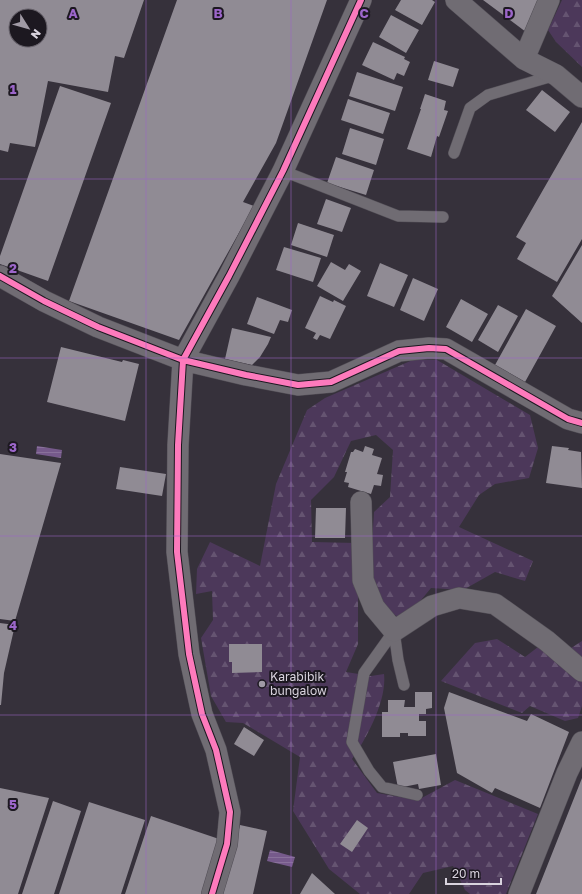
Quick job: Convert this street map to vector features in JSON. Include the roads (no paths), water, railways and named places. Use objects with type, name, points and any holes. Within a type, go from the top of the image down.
[{"type":"street","points":[[212,894],[227,844],[230,812],[216,750],[202,714],[192,669],[177,552],[178,445],[183,360],[229,276],[283,171],[360,0]]},
{"type":"street","points":[[456,0],[524,58],[556,75],[582,97]]},
{"type":"street","points":[[524,58],[549,0]]},
{"type":"street","points":[[0,276],[44,301],[98,327],[183,360],[246,375],[298,385],[331,382],[399,351],[429,348],[446,350],[568,419],[582,423]]},
{"type":"street","points":[[361,502],[363,580],[374,607],[394,631],[432,606],[460,598],[495,604],[547,641],[582,671]]},
{"type":"street","points":[[520,894],[567,773],[582,742]]},
{"type":"lane","points":[[454,154],[470,108],[488,94],[556,75]]},
{"type":"lane","points":[[283,171],[398,216],[443,217]]},
{"type":"lane","points":[[394,631],[398,660],[404,685]]},
{"type":"lane","points":[[394,631],[364,673],[352,742],[369,771],[382,787],[417,795]]},
{"type":"place","name":"Karabibik bungalow","points":[[262,684]]}]
